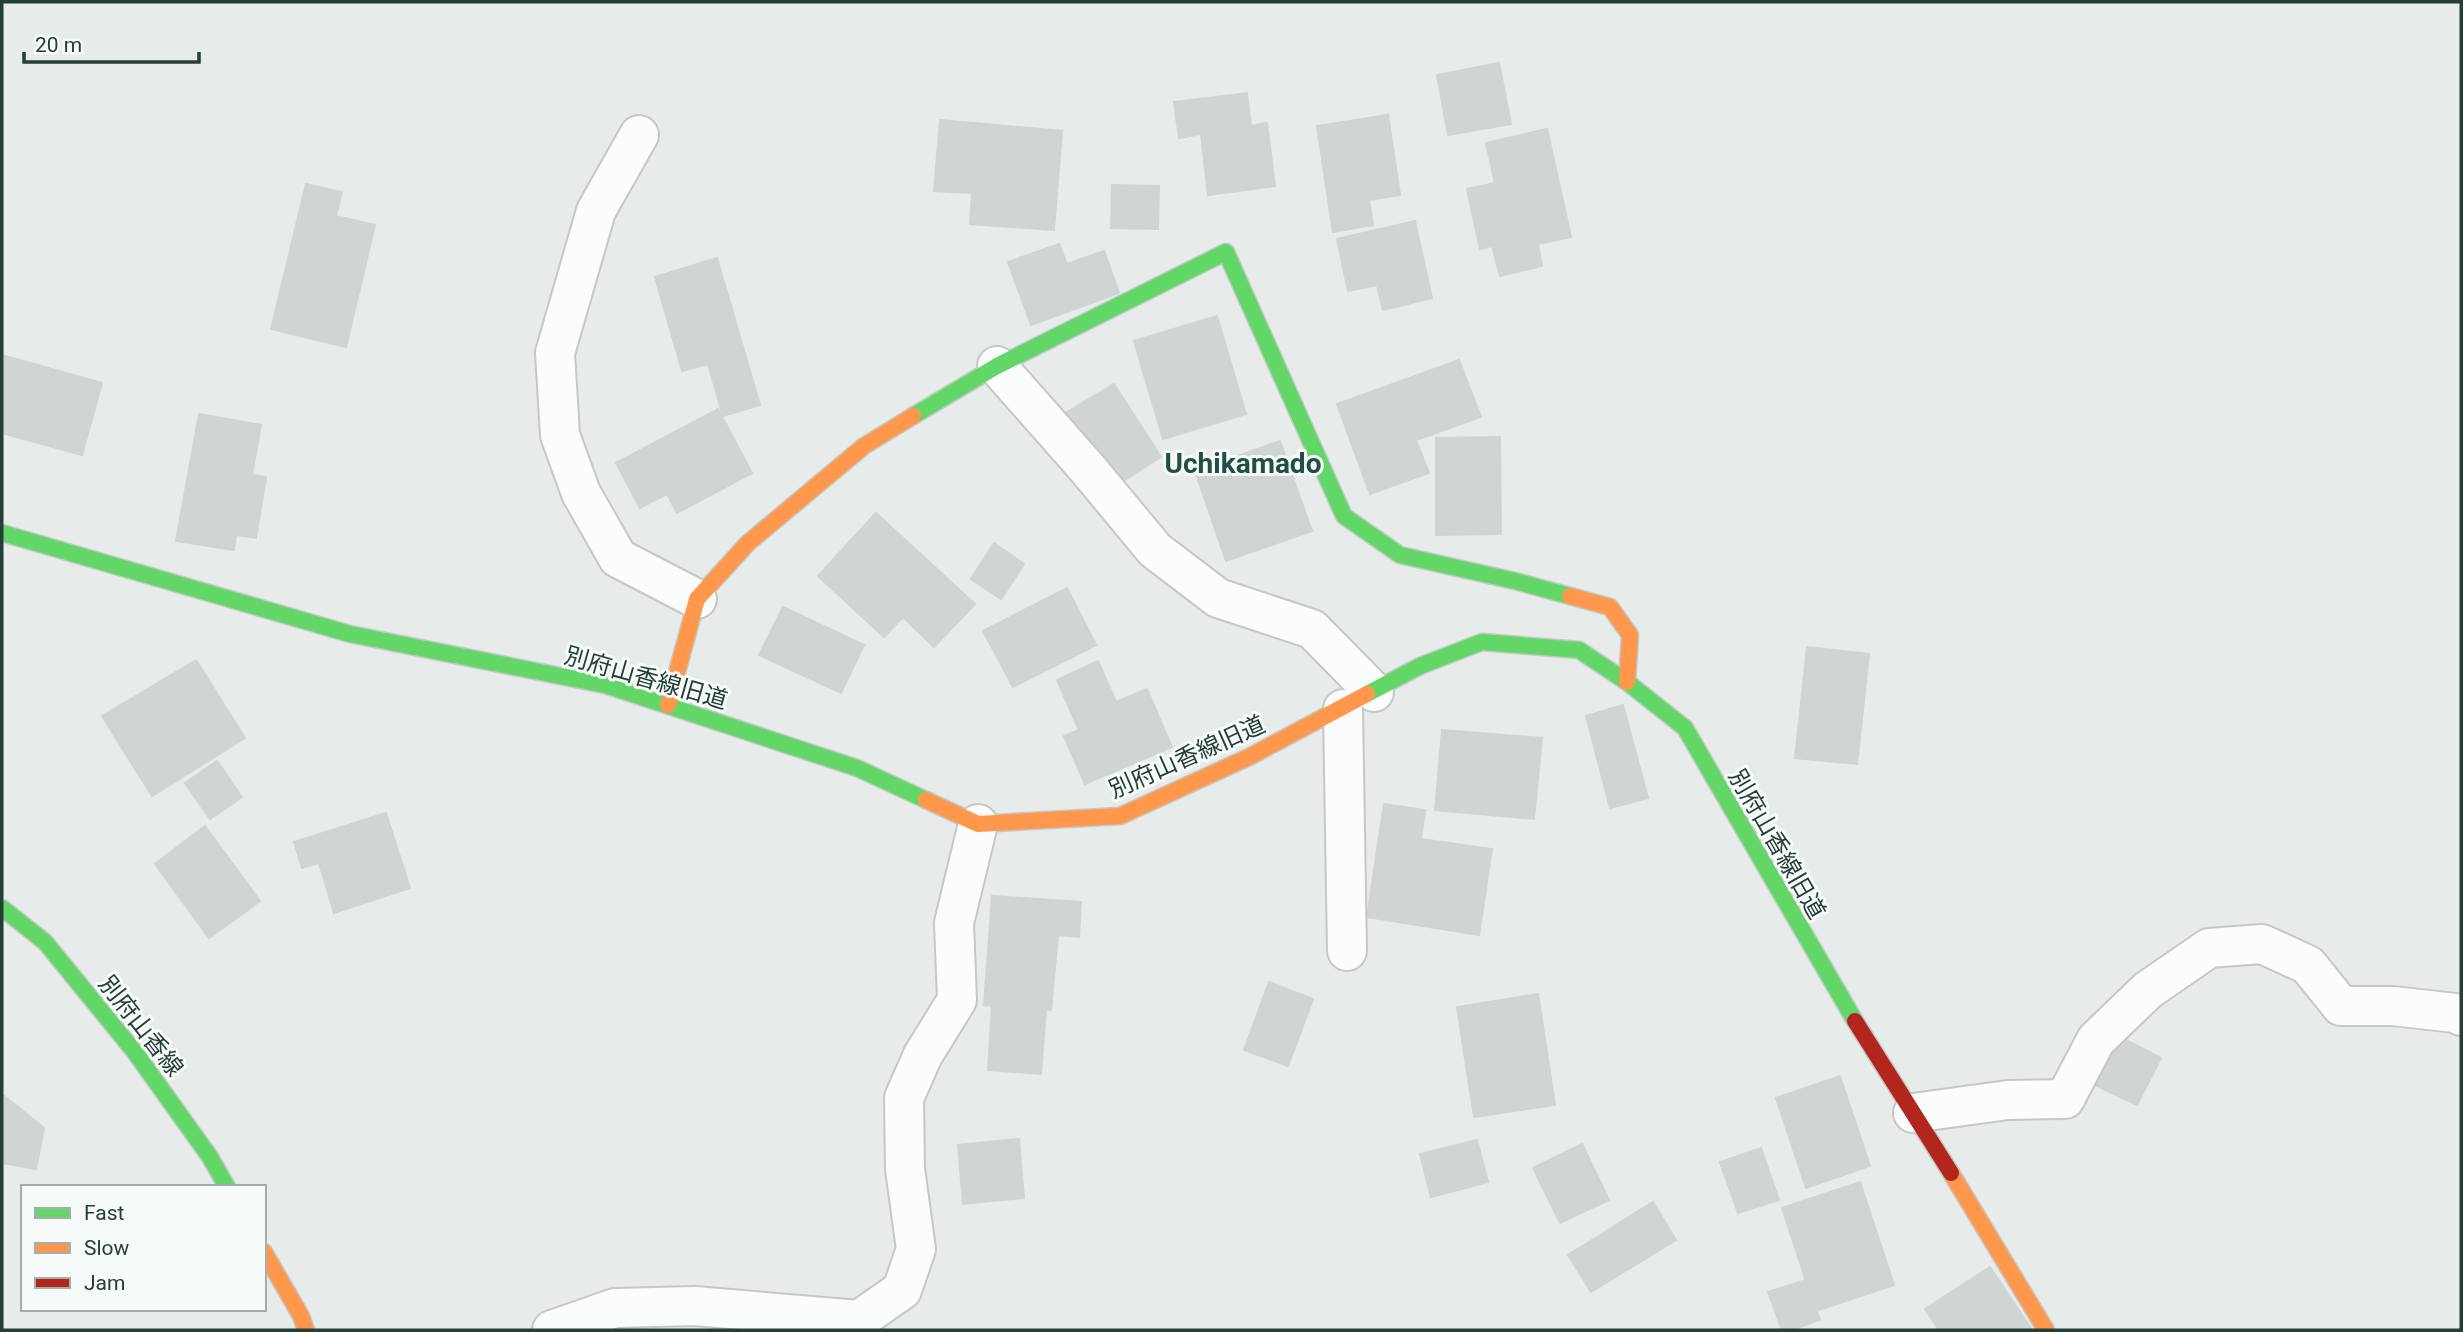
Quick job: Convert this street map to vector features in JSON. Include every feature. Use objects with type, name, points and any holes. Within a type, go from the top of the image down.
[{"type":"street","points":[[639,135],[596,211],[555,353],[560,435],[581,492],[618,558],[697,599]]},
{"type":"street","points":[[668,705],[697,599],[748,543],[864,446],[997,366],[1226,252],[1344,516],[1401,555],[1515,581],[1611,607],[1630,635],[1627,682]]},
{"type":"street","points":[[997,366],[1155,550],[1218,598],[1312,629],[1359,701],[1347,951]]},
{"type":"street","name":"別府山香線旧道","points":[[2,533],[350,634],[605,685],[857,768],[978,824],[1120,816],[1249,757],[1359,701],[1420,666],[1482,642],[1580,650],[1627,682],[1685,728],[1841,999],[2046,1330]]},
{"type":"street","points":[[552,1330],[615,1308],[695,1306],[859,1320],[902,1290],[916,1249],[905,1170],[904,1098],[923,1055],[957,1000],[954,923],[978,824]]},
{"type":"street","name":"別府山香線","points":[[2,908],[45,942],[134,1051],[210,1157],[226,1185]]},
{"type":"street","points":[[1913,1113],[2008,1100],[2065,1099],[2096,1040],[2148,990],[2210,948],[2262,944],[2308,965],[2341,1006],[2393,1006],[2461,1016]]},
{"type":"street","points":[[266,1255],[301,1316],[306,1330]]},
{"type":"building","points":[[1499,63],[1511,124],[1448,135],[1437,75]]},
{"type":"building","points":[[1247,93],[1251,126],[1267,123],[1275,186],[1208,195],[1201,134],[1179,138],[1174,102]]},
{"type":"building","points":[[1388,115],[1400,195],[1369,200],[1373,225],[1333,232],[1317,126]]},
{"type":"building","points":[[940,120],[1062,131],[1054,230],[970,224],[972,193],[934,191]]},
{"type":"building","points":[[1547,129],[1571,237],[1538,244],[1542,266],[1500,276],[1492,246],[1480,249],[1467,189],[1495,183],[1486,143]]},
{"type":"building","points":[[306,184],[342,192],[336,216],[375,225],[346,347],[271,329]]},
{"type":"building","points":[[1112,185],[1159,186],[1158,229],[1111,228]]},
{"type":"building","points":[[1415,221],[1432,298],[1383,310],[1377,285],[1348,291],[1337,239]]},
{"type":"building","points":[[1059,244],[1067,264],[1104,251],[1119,293],[1031,325],[1008,262]]},
{"type":"building","points":[[717,258],[760,405],[723,416],[708,364],[682,371],[655,277]]},
{"type":"building","points":[[1217,316],[1246,414],[1163,439],[1134,341]]},
{"type":"building","points":[[2,355],[102,383],[82,455],[2,433]]},
{"type":"building","points":[[1459,360],[1481,417],[1416,440],[1429,473],[1370,494],[1337,404]]},
{"type":"building","points":[[1114,384],[1161,457],[1113,487],[1067,412]]},
{"type":"building","points":[[718,409],[752,473],[677,513],[667,494],[640,508],[616,463]]},
{"type":"building","points":[[199,414],[261,425],[252,475],[266,477],[256,538],[236,535],[234,550],[176,541]]},
{"type":"building","points":[[1500,437],[1501,534],[1436,535],[1436,438]]},
{"type":"building","points":[[1280,441],[1312,531],[1226,561],[1195,471]]},
{"type":"building","points":[[876,513],[975,604],[934,647],[903,617],[884,637],[818,576]]},
{"type":"building","points":[[994,543],[1024,564],[1001,599],[971,579]]},
{"type":"building","points":[[1067,588],[1096,645],[1013,687],[983,631]]},
{"type":"building","points":[[783,607],[864,645],[841,693],[759,655]]},
{"type":"building","points":[[1807,647],[1869,654],[1857,764],[1795,758]]},
{"type":"building","points":[[196,660],[245,738],[152,796],[102,716]]},
{"type":"building","points":[[1098,661],[1116,702],[1147,689],[1172,747],[1085,784],[1064,736],[1079,730],[1057,680]]},
{"type":"building","points":[[1623,705],[1648,798],[1610,808],[1586,716]]},
{"type":"building","points":[[1442,730],[1542,738],[1534,819],[1435,810]]},
{"type":"building","points":[[217,761],[242,797],[210,819],[185,783]]},
{"type":"building","points":[[1384,804],[1425,810],[1421,839],[1492,849],[1479,935],[1367,917]]},
{"type":"building","points":[[386,813],[410,888],[334,913],[319,863],[302,868],[294,842]]},
{"type":"building","points":[[205,826],[260,901],[209,938],[155,864]]},
{"type":"building","points":[[992,896],[1081,902],[1079,937],[1058,935],[1051,1010],[984,1005]]},
{"type":"building","points":[[1269,982],[1313,999],[1288,1066],[1244,1050]]},
{"type":"building","points":[[1538,994],[1555,1105],[1474,1117],[1457,1007]]},
{"type":"building","points":[[992,1006],[1046,1009],[1041,1074],[988,1070]]},
{"type":"building","points":[[2120,1037],[2161,1058],[2137,1105],[2095,1085]]},
{"type":"building","points":[[1840,1076],[1870,1166],[1806,1188],[1776,1098]]},
{"type":"building","points":[[2,1094],[44,1128],[36,1169],[2,1163]]},
{"type":"building","points":[[1019,1139],[1024,1198],[963,1204],[958,1145]]},
{"type":"building","points":[[1477,1140],[1488,1182],[1431,1197],[1420,1154]]},
{"type":"building","points":[[1582,1144],[1609,1200],[1560,1223],[1533,1168]]},
{"type":"building","points":[[1761,1148],[1779,1200],[1738,1213],[1720,1162]]},
{"type":"building","points":[[1860,1182],[1894,1285],[1816,1311],[1782,1208]]},
{"type":"building","points":[[1653,1202],[1676,1240],[1591,1292],[1568,1255]]},
{"type":"building","points":[[1990,1267],[2032,1330],[1939,1330],[1925,1309]]},
{"type":"building","points":[[1806,1280],[1820,1320],[1791,1330],[1782,1330],[1768,1292]]},
{"type":"traffic: fast","points":[[913,416],[997,366],[1226,252],[1344,516],[1400,555],[1570,596]]},
{"type":"traffic: fast","points":[[2,533],[350,634],[605,685],[857,768],[926,800]]},
{"type":"traffic: fast","points":[[1367,694],[1420,666],[1482,642],[1579,650],[1627,682],[1685,728],[1855,1021]]},
{"type":"traffic: fast","points":[[2,908],[45,942],[134,1051],[210,1157],[226,1185]]},
{"type":"traffic: slow","points":[[668,705],[697,599],[748,543],[864,446],[913,416]]},
{"type":"traffic: slow","points":[[1570,596],[1610,607],[1630,635],[1627,682]]},
{"type":"traffic: slow","points":[[926,800],[978,824],[1120,816],[1249,757],[1367,694]]},
{"type":"traffic: slow","points":[[1951,1173],[2046,1330]]},
{"type":"traffic: slow","points":[[266,1255],[301,1316],[306,1330]]},
{"type":"traffic: jam","points":[[1855,1021],[1951,1173]]},
{"type":"district","name":"Uchikamado","points":[[1243,463]]}]
